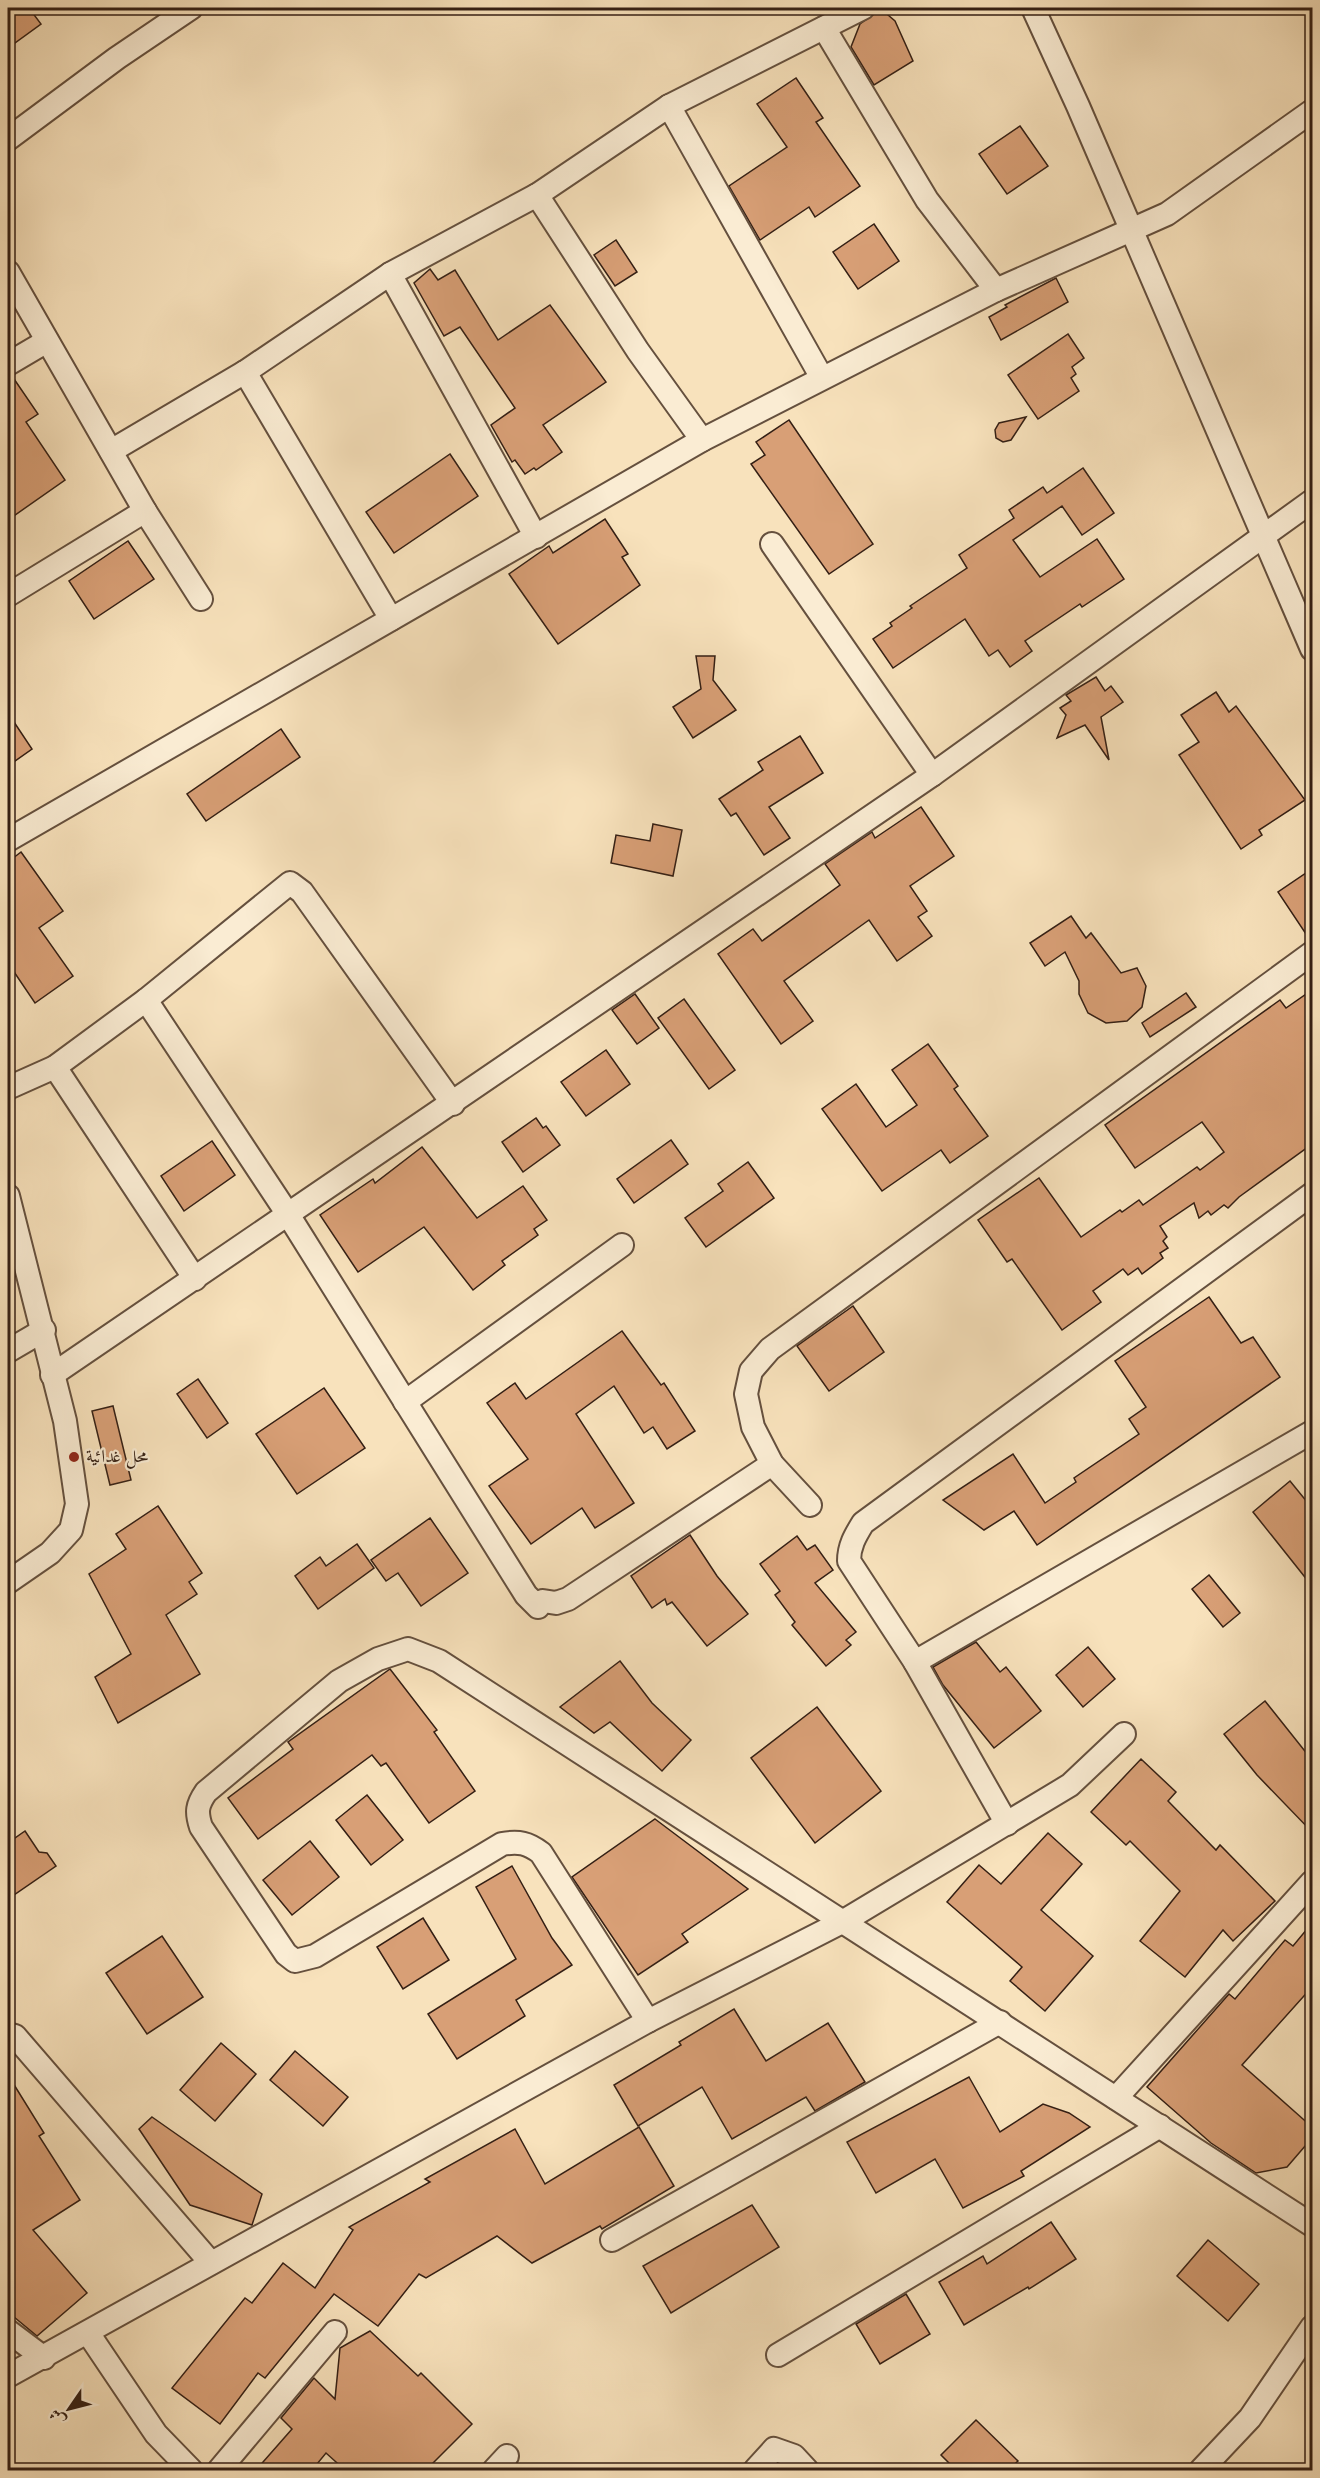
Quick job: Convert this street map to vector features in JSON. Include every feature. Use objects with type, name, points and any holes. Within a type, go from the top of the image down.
[{"type":"street","points":[[8,139],[117,58],[190,8]]},
{"type":"street","points":[[111,451],[245,372],[390,274],[537,195],[669,106],[863,8]]},
{"type":"street","points":[[1033,8],[1131,228],[1261,536],[1312,649]]},
{"type":"street","points":[[824,28],[927,200],[996,290]]},
{"type":"street","points":[[669,106],[822,378]]},
{"type":"street","points":[[8,840],[702,440],[996,290],[1131,228],[1167,214],[1312,111]]},
{"type":"street","points":[[537,195],[638,351],[702,440]]},
{"type":"street","points":[[8,272],[145,511],[201,599]]},
{"type":"street","points":[[390,274],[536,537]]},
{"type":"street","points":[[8,364],[47,341]]},
{"type":"street","points":[[245,372],[391,619]]},
{"type":"street","points":[[52,1375],[289,1216],[932,775],[1312,501]]},
{"type":"street","points":[[8,595],[145,511]]},
{"type":"street","points":[[772,544],[932,775]]},
{"type":"street","points":[[8,1088],[55,1067],[146,1000],[290,883],[302,892],[453,1104]]},
{"type":"street","points":[[810,1505],[772,1464],[753,1427],[746,1395],[752,1371],[770,1349],[1312,953]]},
{"type":"street","points":[[146,1000],[289,1216],[526,1595],[538,1607],[543,1601],[556,1603],[568,1599],[772,1464]]},
{"type":"street","points":[[55,1067],[195,1279]]},
{"type":"street","points":[[1007,1824],[915,1662],[849,1561],[849,1549],[863,1523],[1312,1194]]},
{"type":"street","points":[[8,1196],[44,1330],[52,1375],[65,1421],[77,1504],[70,1530],[50,1553],[8,1582]]},
{"type":"street","points":[[405,1402],[621,1245]]},
{"type":"street","points":[[8,1351],[44,1330]]},
{"type":"street","points":[[915,1662],[1312,1432]]},
{"type":"street","points":[[648,2021],[541,1853],[530,1844],[517,1841],[502,1844],[315,1956],[295,1961],[286,1954],[201,1827],[196,1813],[199,1803],[206,1792],[339,1681],[378,1659],[408,1649],[440,1661],[1312,2224]]},
{"type":"street","points":[[8,2376],[648,2021],[844,1921],[1070,1785],[1124,1734]]},
{"type":"street","points":[[1116,2098],[1312,1882]]},
{"type":"street","points":[[612,2240],[1000,2022]]},
{"type":"street","points":[[8,2034],[15,2036],[211,2263]]},
{"type":"street","points":[[778,2355],[1160,2126]]},
{"type":"street","points":[[1201,2470],[1250,2418],[1312,2327]]},
{"type":"street","points":[[8,2331],[44,2358]]},
{"type":"street","points":[[219,2470],[335,2332]]},
{"type":"street","points":[[88,2333],[156,2434],[191,2470]]},
{"type":"street","points":[[755,2470],[774,2449],[794,2456],[807,2470]]},
{"type":"building","points":[[8,8],[29,8],[41,24],[8,48]]},
{"type":"building","points":[[881,9],[895,21],[913,61],[874,85],[851,47],[860,24]]},
{"type":"building","points":[[796,78],[823,118],[816,122],[860,186],[815,217],[809,207],[760,240],[729,186],[787,147],[757,104]]},
{"type":"building","points":[[1020,126],[1048,166],[1007,194],[979,154]]},
{"type":"building","points":[[874,224],[899,261],[858,289],[833,252]]},
{"type":"building","points":[[616,240],[637,272],[615,286],[594,255]]},
{"type":"building","points":[[430,269],[438,280],[455,270],[498,340],[550,305],[606,382],[543,425],[562,452],[536,470],[534,468],[525,474],[515,460],[512,462],[491,425],[515,408],[460,327],[444,336],[414,283]]},
{"type":"building","points":[[1056,278],[1068,302],[1001,340],[989,317],[1007,307],[1005,305]]},
{"type":"building","points":[[1068,334],[1084,358],[1072,367],[1076,374],[1071,378],[1079,391],[1038,419],[1008,375]]},
{"type":"building","points":[[12,376],[38,414],[26,422],[65,480],[8,520],[8,377]]},
{"type":"building","points":[[1026,417],[1011,440],[1003,442],[996,438],[995,430],[999,423]]},
{"type":"building","points":[[789,420],[873,544],[829,574],[751,464],[765,455],[756,442]]},
{"type":"building","points":[[450,454],[478,496],[394,553],[366,512]]},
{"type":"building","points":[[1083,468],[1114,513],[1082,535],[1062,506],[1013,540],[1040,577],[1097,539],[1124,579],[1082,607],[1080,604],[1025,641],[1032,651],[1010,667],[998,650],[989,656],[965,619],[893,668],[873,639],[892,626],[890,623],[912,608],[910,606],[967,568],[959,555],[1014,518],[1009,510],[1043,487],[1047,493]]},
{"type":"building","points":[[605,519],[628,554],[622,557],[640,585],[558,644],[509,574],[549,546],[553,553]]},
{"type":"building","points":[[128,541],[154,579],[94,619],[69,581]]},
{"type":"building","points":[[696,656],[715,656],[713,680],[736,710],[693,738],[673,707],[701,689]]},
{"type":"building","points":[[1096,677],[1105,691],[1111,686],[1123,702],[1101,717],[1109,760],[1085,725],[1057,738],[1066,715],[1060,708],[1071,701],[1066,695]]},
{"type":"building","points":[[1216,692],[1229,712],[1236,706],[1305,800],[1259,830],[1262,835],[1241,849],[1179,755],[1199,742],[1181,715]]},
{"type":"building","points":[[8,713],[32,749],[8,766]]},
{"type":"building","points":[[281,729],[300,757],[206,821],[187,794]]},
{"type":"building","points":[[800,736],[823,773],[769,807],[790,838],[764,855],[736,813],[731,816],[719,799],[763,770],[758,762]]},
{"type":"building","points":[[921,807],[954,856],[910,886],[927,911],[918,917],[932,936],[897,961],[869,920],[784,981],[813,1021],[781,1044],[718,954],[753,929],[762,941],[840,885],[825,864],[872,832],[875,838]]},
{"type":"building","points":[[653,824],[682,830],[673,876],[611,863],[616,835],[650,841]]},
{"type":"building","points":[[21,852],[63,911],[39,928],[73,976],[35,1003],[8,963],[8,862]]},
{"type":"building","points":[[1312,869],[1312,940],[1310,940],[1278,892]]},
{"type":"building","points":[[1071,916],[1086,938],[1091,933],[1121,973],[1137,968],[1146,986],[1142,1007],[1127,1021],[1106,1023],[1088,1013],[1079,994],[1079,981],[1065,952],[1045,966],[1030,943]]},
{"type":"building","points":[[1312,990],[1312,1144],[1239,1197],[1228,1208],[1224,1205],[1211,1215],[1208,1211],[1199,1218],[1194,1203],[1160,1226],[1167,1237],[1163,1241],[1168,1248],[1160,1253],[1163,1258],[1142,1274],[1138,1268],[1128,1275],[1123,1269],[1093,1291],[1101,1302],[1062,1330],[1012,1259],[1007,1262],[978,1220],[1039,1178],[1081,1237],[1120,1210],[1122,1212],[1139,1200],[1143,1205],[1197,1167],[1200,1170],[1224,1152],[1202,1122],[1135,1168],[1105,1125],[1280,1000],[1286,1008]]},
{"type":"building","points":[[1186,993],[1196,1007],[1150,1037],[1142,1023]]},
{"type":"building","points":[[635,994],[659,1028],[637,1044],[612,1010]]},
{"type":"building","points":[[684,999],[735,1070],[709,1089],[658,1018]]},
{"type":"building","points":[[928,1044],[958,1086],[954,1089],[988,1136],[950,1163],[941,1150],[882,1191],[822,1109],[856,1084],[886,1127],[917,1105],[892,1070]]},
{"type":"building","points":[[606,1050],[630,1084],[586,1116],[561,1082]]},
{"type":"building","points":[[536,1118],[543,1128],[546,1126],[560,1145],[523,1172],[502,1142]]},
{"type":"building","points":[[671,1140],[688,1164],[634,1203],[617,1179]]},
{"type":"building","points":[[212,1141],[235,1175],[184,1211],[161,1176]]},
{"type":"building","points":[[422,1147],[477,1218],[523,1186],[547,1220],[534,1229],[538,1235],[502,1261],[505,1265],[473,1290],[424,1227],[358,1272],[320,1215],[373,1179],[375,1183]]},
{"type":"building","points":[[748,1162],[774,1198],[706,1247],[685,1218],[723,1191],[718,1184]]},
{"type":"building","points":[[1209,1297],[1241,1343],[1253,1337],[1280,1377],[1037,1545],[1014,1511],[984,1530],[943,1500],[1013,1454],[1045,1503],[1076,1482],[1074,1478],[1139,1434],[1129,1419],[1146,1407],[1115,1361]]},
{"type":"building","points":[[853,1306],[884,1352],[829,1391],[797,1346]]},
{"type":"building","points":[[622,1331],[661,1385],[664,1383],[695,1431],[667,1449],[653,1427],[644,1433],[614,1386],[576,1414],[634,1503],[595,1528],[582,1508],[531,1544],[489,1486],[528,1459],[487,1403],[515,1383],[526,1399]]},
{"type":"building","points":[[198,1379],[228,1423],[207,1438],[177,1394]]},
{"type":"building","points":[[324,1388],[365,1448],[297,1494],[256,1434]]},
{"type":"building","points":[[113,1406],[131,1480],[110,1485],[92,1411]]},
{"type":"building","points":[[1290,1481],[1312,1508],[1312,1586],[1253,1512]]},
{"type":"building","points":[[158,1506],[202,1573],[189,1582],[197,1594],[166,1615],[200,1674],[118,1723],[95,1677],[131,1654],[89,1574],[126,1549],[116,1534]]},
{"type":"building","points":[[430,1518],[468,1573],[421,1606],[398,1573],[386,1581],[371,1560]]},
{"type":"building","points":[[690,1535],[717,1576],[748,1614],[707,1646],[672,1602],[667,1605],[665,1599],[652,1608],[631,1576]]},
{"type":"building","points":[[797,1536],[807,1550],[815,1545],[833,1570],[815,1583],[856,1632],[846,1640],[851,1645],[826,1666],[792,1625],[795,1622],[775,1595],[780,1591],[760,1564]]},
{"type":"building","points":[[357,1544],[374,1568],[318,1609],[295,1576],[320,1557],[326,1566]]},
{"type":"building","points":[[1209,1575],[1240,1613],[1223,1627],[1192,1589]]},
{"type":"building","points":[[976,1642],[1000,1672],[1006,1667],[1041,1711],[994,1748],[943,1685],[933,1667]]},
{"type":"building","points":[[1088,1647],[1115,1679],[1083,1707],[1056,1675]]},
{"type":"building","points":[[620,1661],[652,1703],[691,1740],[662,1771],[610,1722],[594,1733],[560,1707]]},
{"type":"building","points":[[390,1669],[437,1730],[434,1732],[475,1791],[429,1823],[386,1763],[381,1766],[372,1755],[258,1839],[228,1798],[293,1749],[288,1742]]},
{"type":"building","points":[[1265,1701],[1312,1760],[1312,1832],[1257,1775],[1224,1734]]},
{"type":"building","points":[[817,1707],[881,1791],[815,1843],[751,1758]]},
{"type":"building","points":[[1141,1759],[1176,1792],[1168,1801],[1216,1850],[1220,1845],[1275,1901],[1233,1941],[1223,1930],[1185,1977],[1140,1941],[1180,1891],[1130,1841],[1126,1845],[1091,1812]]},
{"type":"building","points":[[367,1795],[403,1840],[371,1865],[336,1820]]},
{"type":"building","points":[[655,1819],[748,1889],[682,1934],[688,1942],[638,1975],[572,1877]]},
{"type":"building","points":[[25,1831],[39,1852],[47,1853],[56,1866],[8,1899],[8,1843]]},
{"type":"building","points":[[1048,1833],[1082,1864],[1041,1910],[1093,1956],[1045,2011],[1010,1981],[1022,1967],[947,1902],[979,1865],[1001,1884]]},
{"type":"building","points":[[310,1841],[339,1877],[292,1915],[263,1880]]},
{"type":"building","points":[[512,1866],[552,1938],[572,1965],[516,2000],[525,2016],[457,2059],[428,2014],[516,1959],[476,1887]]},
{"type":"building","points":[[423,1918],[449,1960],[403,1989],[377,1947]]},
{"type":"building","points":[[1312,1923],[1312,1987],[1242,2065],[1312,2127],[1312,2138],[1287,2167],[1256,2173],[1211,2143],[1147,2087],[1229,1994],[1235,1999],[1285,1940],[1293,1946]]},
{"type":"building","points":[[162,1936],[203,1997],[147,2034],[106,1973]]},
{"type":"building","points":[[734,2009],[766,2061],[828,2023],[865,2082],[815,2111],[806,2097],[732,2139],[702,2087],[638,2126],[614,2085],[681,2045],[679,2042]]},
{"type":"building","points":[[221,2043],[256,2074],[215,2121],[180,2090]]},
{"type":"building","points":[[295,2051],[348,2097],[323,2126],[270,2080]]},
{"type":"building","points":[[8,2075],[44,2133],[39,2136],[80,2200],[33,2230],[87,2293],[37,2336],[8,2312]]},
{"type":"building","points":[[969,2077],[1000,2132],[1043,2104],[1069,2113],[1090,2127],[1021,2171],[1024,2176],[963,2208],[935,2159],[876,2193],[847,2142]]},
{"type":"building","points":[[152,2117],[262,2194],[252,2225],[190,2205],[139,2129]]},
{"type":"building","points":[[639,2127],[674,2186],[602,2229],[600,2226],[532,2263],[497,2236],[426,2278],[419,2274],[378,2326],[334,2294],[265,2378],[258,2373],[220,2424],[172,2388],[245,2298],[252,2303],[283,2263],[315,2288],[353,2230],[349,2227],[430,2182],[425,2179],[515,2129],[545,2184]]},
{"type":"building","points":[[752,2205],[779,2247],[671,2313],[643,2266]]},
{"type":"building","points":[[1051,2222],[1076,2259],[1029,2289],[1028,2287],[964,2325],[939,2282],[983,2256],[987,2264]]},
{"type":"building","points":[[1208,2240],[1259,2284],[1228,2321],[1177,2276]]},
{"type":"building","points":[[906,2294],[930,2334],[880,2364],[856,2324]]},
{"type":"building","points":[[370,2331],[418,2376],[421,2373],[472,2424],[426,2470],[345,2470],[326,2453],[312,2470],[256,2470],[292,2429],[281,2418],[314,2378],[335,2399],[340,2348]]},
{"type":"building","points":[[976,2420],[1018,2461],[1008,2470],[956,2470],[941,2455]]},
{"type":"place","name":"محل غدائية","points":[[74,1457]]}]
